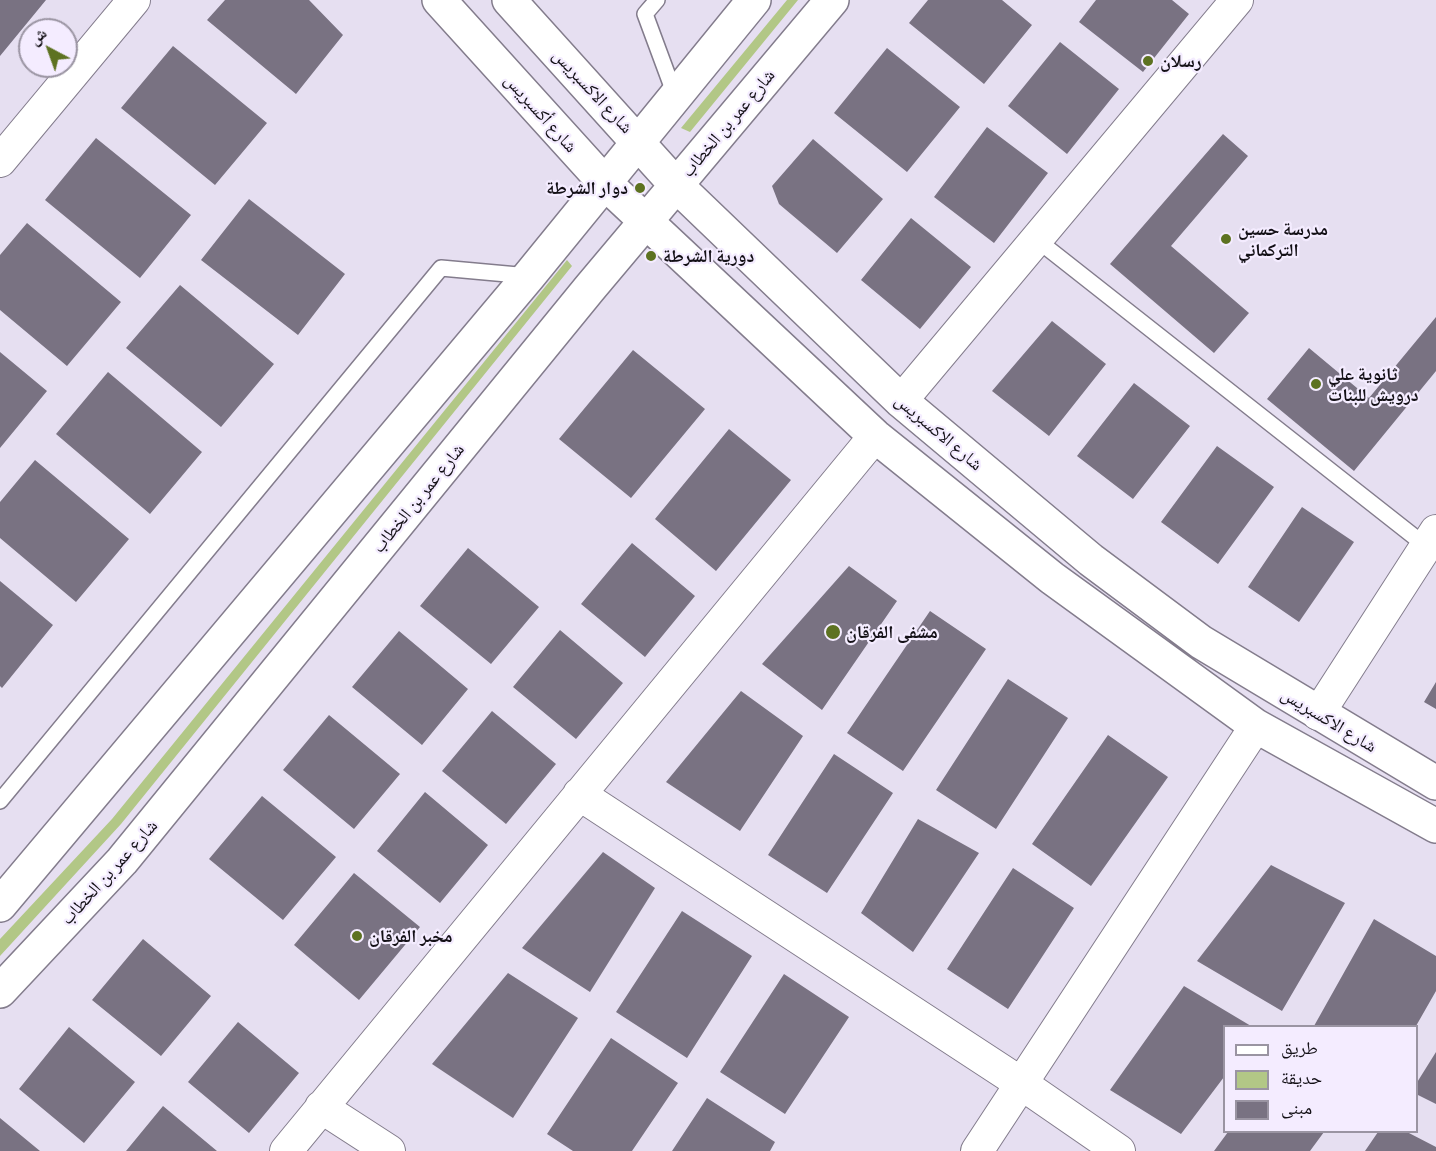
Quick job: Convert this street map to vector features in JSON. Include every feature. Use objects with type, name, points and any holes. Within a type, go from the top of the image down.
[{"type":"street","points":[[3,149],[134,0]]},
{"type":"street","name":"شارع أكسبريس","points":[[439,0],[604,183],[875,436],[1052,578],[1256,726],[1436,826]]},
{"type":"street","name":"شارع الاكسبريس","points":[[509,0],[676,185],[901,400],[1100,567],[1201,642],[1436,783]]},
{"type":"street","points":[[0,905],[530,276],[754,0]]},
{"type":"street","name":"شارع عمر بن الخطاب","points":[[0,992],[122,861],[676,185],[832,0]]},
{"type":"street","points":[[901,400],[1236,0]]},
{"type":"street","points":[[286,1151],[875,436]]},
{"type":"street","points":[[1318,714],[1431,539]]},
{"type":"street","points":[[976,1151],[1256,726]]},
{"type":"street","points":[[579,794],[1022,1084],[1119,1151]]},
{"type":"street","points":[[321,1107],[389,1151]]},
{"type":"lane","points":[[657,0],[645,14],[675,96]]},
{"type":"lane","points":[[1036,239],[1431,539]]},
{"type":"lane","points":[[0,801],[441,268],[530,276]]},
{"type":"green space","points":[[787,0],[798,0],[690,132],[681,128]]},
{"type":"green space","points":[[567,260],[572,266],[121,824],[0,956],[0,939],[112,819]]},
{"type":"building","points":[[0,0],[46,0],[31,18],[18,18],[18,34],[0,56]]},
{"type":"building","points":[[225,0],[309,0],[343,35],[296,94],[207,20]]},
{"type":"building","points":[[928,0],[1002,0],[1032,25],[984,84],[909,23]]},
{"type":"building","points":[[1096,0],[1172,0],[1189,14],[1143,72],[1079,22]]},
{"type":"building","points":[[1060,42],[1119,89],[1067,154],[1008,106]]},
{"type":"building","points":[[173,46],[267,123],[215,185],[121,108]]},
{"type":"building","points":[[887,48],[960,107],[907,172],[834,113]]},
{"type":"building","points":[[987,127],[1048,173],[994,243],[934,197]]},
{"type":"building","points":[[1223,134],[1248,156],[1171,246],[1249,313],[1214,353],[1110,264]]},
{"type":"building","points":[[96,138],[191,215],[140,278],[45,200]]},
{"type":"building","points":[[813,139],[883,199],[837,253],[779,204],[772,186]]},
{"type":"building","points":[[249,199],[345,274],[298,335],[201,260]]},
{"type":"building","points":[[911,218],[971,267],[920,329],[861,280]]},
{"type":"building","points":[[27,223],[121,302],[67,366],[0,310],[0,255]]},
{"type":"building","points":[[180,285],[274,364],[221,427],[126,348]]},
{"type":"building","name":"ثانوية علي درويش للبنات","points":[[1436,317],[1436,371],[1354,471],[1267,399],[1309,348],[1369,398]]},
{"type":"building","points":[[1052,321],[1106,364],[1049,436],[992,391]]},
{"type":"building","points":[[633,350],[705,409],[631,498],[559,439]]},
{"type":"building","points":[[0,352],[47,391],[0,448]]},
{"type":"building","points":[[108,372],[202,452],[150,514],[56,434]]},
{"type":"building","points":[[1134,383],[1190,426],[1133,499],[1077,456]]},
{"type":"building","points":[[729,429],[791,480],[716,571],[655,519]]},
{"type":"building","points":[[1217,446],[1274,487],[1218,564],[1161,522]]},
{"type":"building","points":[[35,460],[129,539],[76,602],[0,538],[0,502]]},
{"type":"building","points":[[1302,507],[1354,542],[1299,622],[1248,587]]},
{"type":"building","points":[[632,543],[695,596],[645,657],[581,604]]},
{"type":"building","points":[[468,548],[539,607],[491,664],[420,606]]},
{"type":"building","name":"مشفى الفرقان","points":[[849,566],[897,601],[822,710],[762,664]]},
{"type":"building","points":[[0,581],[53,625],[2,688],[0,686]]},
{"type":"building","points":[[930,611],[986,649],[903,771],[847,733]]},
{"type":"building","points":[[560,630],[623,683],[576,739],[513,687]]},
{"type":"building","points":[[399,631],[468,689],[422,745],[352,687]]},
{"type":"building","points":[[1008,679],[1068,718],[996,829],[936,790]]},
{"type":"building","points":[[1436,682],[1436,709],[1424,702]]},
{"type":"building","points":[[741,691],[803,736],[740,831],[666,782]]},
{"type":"building","points":[[492,711],[556,764],[506,824],[442,771]]},
{"type":"building","points":[[329,715],[400,774],[354,829],[283,770]]},
{"type":"building","points":[[1108,735],[1168,777],[1091,886],[1032,844]]},
{"type":"building","points":[[834,754],[893,793],[827,893],[768,855]]},
{"type":"building","points":[[425,792],[488,845],[440,903],[377,851]]},
{"type":"building","points":[[262,796],[336,857],[283,920],[209,859]]},
{"type":"building","points":[[918,819],[979,853],[913,952],[861,913]]},
{"type":"building","points":[[603,852],[655,888],[590,992],[522,948]]},
{"type":"building","points":[[1271,865],[1345,903],[1282,1011],[1197,961]]},
{"type":"building","points":[[1013,868],[1074,908],[1008,1009],[947,969]]},
{"type":"building","name":"مخبر الفرقان","points":[[354,873],[420,927],[359,1000],[294,945]]},
{"type":"building","points":[[682,911],[752,956],[687,1058],[616,1012]]},
{"type":"building","points":[[1374,919],[1436,956],[1436,991],[1417,1025],[1315,1025]]},
{"type":"building","points":[[143,939],[211,996],[161,1056],[92,1000]]},
{"type":"building","points":[[508,973],[578,1018],[513,1118],[432,1064]]},
{"type":"building","points":[[784,974],[849,1017],[785,1114],[720,1072]]},
{"type":"building","points":[[1184,986],[1249,1025],[1223,1025],[1223,1078],[1181,1134],[1110,1090]]},
{"type":"building","points":[[238,1022],[299,1073],[249,1133],[188,1082]]},
{"type":"building","points":[[69,1027],[135,1082],[84,1143],[19,1089]]},
{"type":"building","points":[[611,1038],[678,1083],[632,1151],[573,1151],[547,1134]]},
{"type":"building","points":[[1436,1052],[1436,1104],[1418,1095],[1418,1081]]},
{"type":"building","points":[[707,1098],[775,1142],[770,1151],[672,1151]]},
{"type":"building","points":[[163,1106],[217,1151],[126,1151]]},
{"type":"building","points":[[0,1118],[40,1151],[0,1151]]},
{"type":"building","points":[[1227,1133],[1323,1133],[1310,1151],[1214,1151]]},
{"type":"building","points":[[1377,1133],[1409,1133],[1436,1147],[1436,1151],[1365,1151]]},
{"type":"place","name":"رسلان","points":[[1148,61]]},
{"type":"place","name":"دوار الشرطة","points":[[640,188]]},
{"type":"place","name":"مدرسة حسين التركماني","points":[[1226,239]]},
{"type":"place","name":"دورية الشرطة","points":[[651,256]]},
{"type":"place","name":"ثانوية علي درويش للبنات","points":[[1316,384]]},
{"type":"place","name":"مشفى الفرقان","points":[[833,632]]},
{"type":"place","name":"مخبر الفرقان","points":[[357,936]]}]
